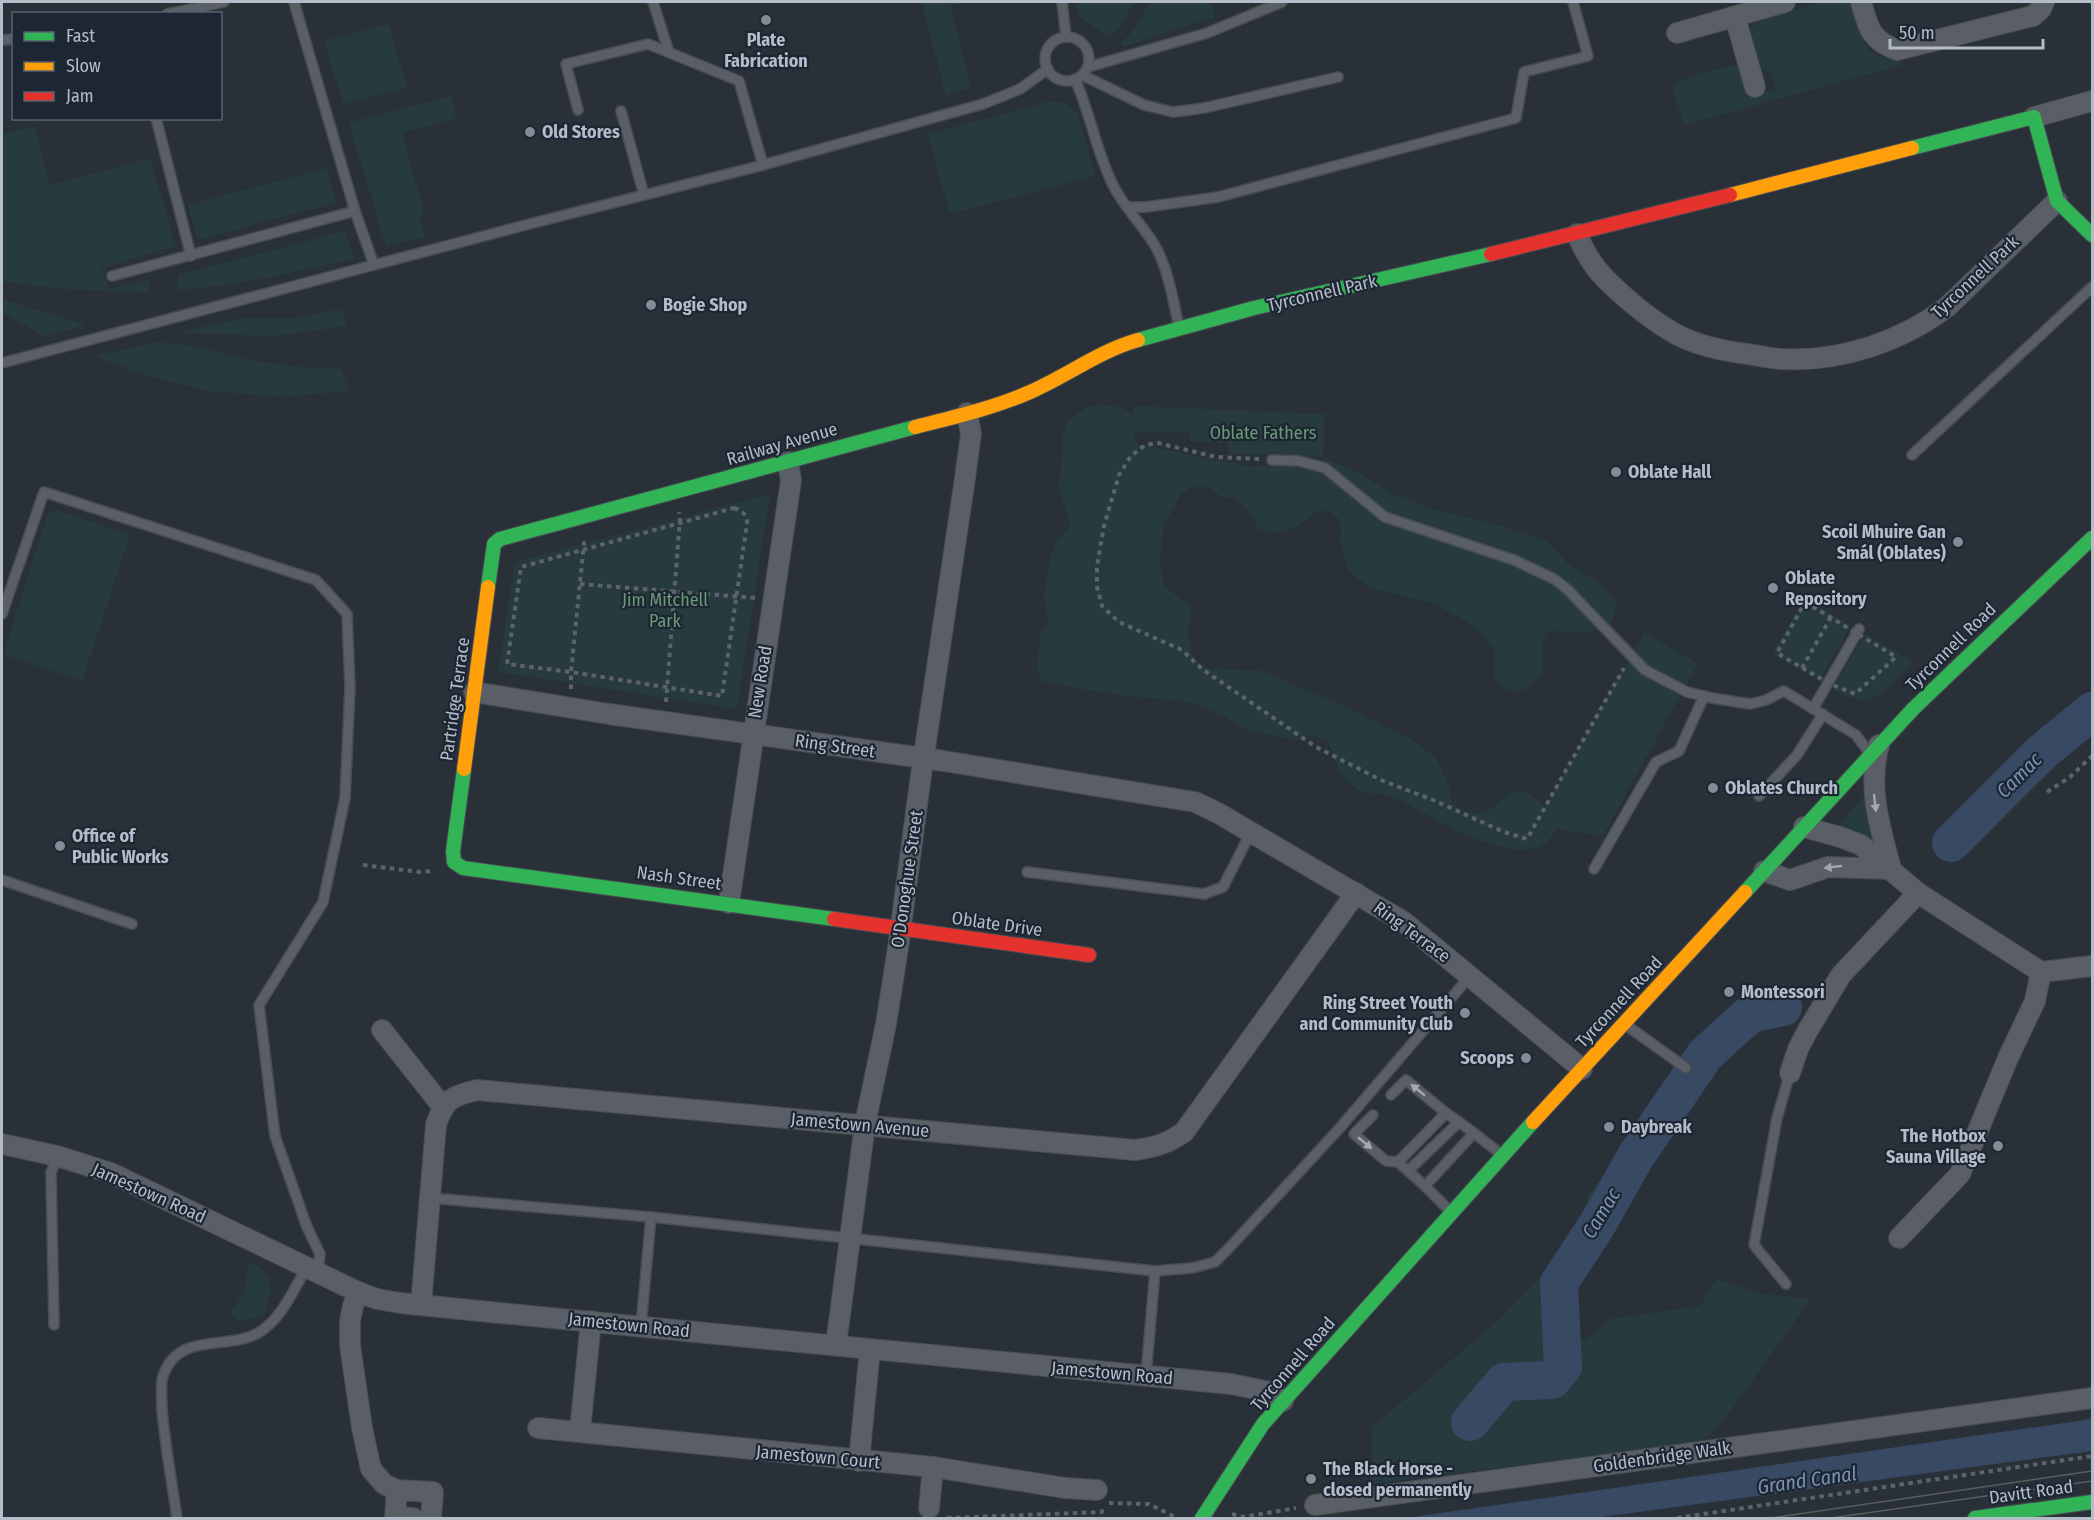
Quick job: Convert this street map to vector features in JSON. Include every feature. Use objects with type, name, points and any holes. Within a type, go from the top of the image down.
[{"type":"street","points":[[1677,33],[1785,2]]},
{"type":"street","points":[[1861,2],[1869,30],[1881,44],[1897,50],[2033,16],[2041,9],[2044,2]]},
{"type":"street","points":[[1735,17],[1755,87]]},
{"type":"street","name":"Tyrconnell Park","points":[[1072,369],[1106,352],[1254,308],[1577,234],[2092,101]]},
{"type":"street","points":[[2034,117],[2056,201],[2092,235]]},
{"type":"street","name":"Tyrconnell Park","points":[[1577,234],[1593,266],[1610,285],[1647,315],[1676,334],[1717,350],[1797,359],[1842,355],[1885,341],[1926,322],[1947,308],[2056,201]]},
{"type":"street","name":"Railway Avenue","points":[[497,542],[500,539],[967,413],[1031,392],[1072,369]]},
{"type":"street","name":"O'Donoghue Street","points":[[836,1345],[865,1125],[886,1023],[901,928],[969,449],[971,434],[967,413]]},
{"type":"street","name":"New Road","points":[[729,903],[752,733],[791,480],[789,462]]},
{"type":"street","name":"Tyrconnell Road","points":[[1202,1518],[1263,1424],[1582,1068],[1921,701],[2092,538]]},
{"type":"street","name":"Partridge Terrace","points":[[454,862],[453,850],[474,692],[494,544],[497,542]]},
{"type":"street","name":"Ring Street","points":[[474,692],[609,714],[925,758],[1195,802]]},
{"type":"street","points":[[1875,750],[1873,776],[1875,807],[1891,868]]},
{"type":"street","name":"Ring Terrace","points":[[1195,802],[1218,813],[1404,922],[1582,1068]]},
{"type":"street","points":[[1804,827],[1861,845],[1918,893],[2042,972],[2092,967]]},
{"type":"street","name":"Nash Street","points":[[454,862],[463,868],[901,928]]},
{"type":"street","points":[[1764,871],[1790,880],[1828,867],[1891,868]]},
{"type":"street","name":"Jamestown Avenue","points":[[442,1106],[458,1094],[477,1090],[1135,1150],[1171,1142],[1184,1132],[1356,893]]},
{"type":"street","points":[[1790,1073],[1798,1049],[1841,975],[1918,893]]},
{"type":"street","name":"Oblate Drive","points":[[901,928],[1089,955]]},
{"type":"street","points":[[1899,1238],[1960,1174],[2008,1058],[2036,1001],[2042,972]]},
{"type":"street","points":[[382,1030],[442,1106],[436,1125],[421,1305]]},
{"type":"street","name":"Jamestown Road","points":[[2,1144],[57,1156],[111,1173],[376,1299],[1146,1375],[1253,1388],[1270,1392],[1283,1401]]},
{"type":"street","points":[[358,1292],[350,1322],[350,1345],[362,1428],[371,1469],[384,1484],[397,1490],[434,1492],[432,1518]]},
{"type":"street","points":[[580,1431],[591,1321]]},
{"type":"street","points":[[859,1461],[870,1349]]},
{"type":"street","name":"Goldenbridge Walk","points":[[1315,1505],[2092,1398]]},
{"type":"street","name":"Jamestown Court","points":[[538,1428],[933,1467],[1065,1488],[1097,1490]]},
{"type":"street","points":[[929,1508],[933,1467]]},
{"type":"street","points":[[397,1490],[395,1517],[413,1518]]},
{"type":"street","name":"Davitt Road","points":[[1975,1518],[2092,1502]]},
{"type":"lane","points":[[176,12],[224,2]]},
{"type":"lane","points":[[294,2],[355,211],[374,265]]},
{"type":"lane","points":[[653,2],[669,52]]},
{"type":"lane","points":[[1062,2],[1066,37]]},
{"type":"lane","points":[[1179,329],[1163,263],[1154,245],[1113,185],[1109,175],[1086,103],[1082,74],[1089,60],[1085,46],[1080,41],[1066,37],[1059,38],[1048,48],[1045,55],[1048,69],[1063,81],[1082,74],[1207,33],[1282,2]]},
{"type":"lane","points":[[1128,207],[1146,207],[1218,196],[1516,118],[1524,72],[1588,56],[1573,2]]},
{"type":"lane","points":[[578,110],[566,64],[648,44],[739,81],[763,165]]},
{"type":"lane","points":[[2,363],[763,165],[983,104],[1020,89],[1048,69]]},
{"type":"lane","points":[[1082,74],[1144,105],[1173,112],[1204,108],[1338,77]]},
{"type":"lane","points":[[621,111],[644,195]]},
{"type":"lane","points":[[157,120],[191,256]]},
{"type":"lane","points":[[112,276],[355,211]]},
{"type":"lane","points":[[1912,455],[2092,287]]},
{"type":"lane","points":[[1272,459],[1299,461],[1325,468],[1385,517],[1514,560],[1554,579],[1567,589],[1645,670],[1687,692],[1750,704],[1766,700],[1784,691],[1856,735],[1875,750]]},
{"type":"lane","points":[[2,614],[44,492],[316,580],[347,614],[350,688],[345,798],[323,902],[259,1005],[275,1136],[307,1227],[320,1254],[312,1269],[269,1325],[245,1339],[185,1349],[172,1361],[162,1377],[164,1432],[177,1518]]},
{"type":"lane","points":[[1813,709],[1859,629]]},
{"type":"lane","points":[[1594,869],[1656,762],[1679,751],[1704,696]]},
{"type":"lane","points":[[1760,796],[1797,755],[1823,714]]},
{"type":"lane","points":[[1027,872],[1204,894],[1223,887],[1251,832]]},
{"type":"lane","points":[[2,880],[132,924]]},
{"type":"lane","points":[[430,1198],[651,1217],[1155,1271],[1192,1268],[1215,1262],[1338,1130],[1470,976]]},
{"type":"lane","points":[[1623,1024],[1686,1068]]},
{"type":"lane","points":[[1786,1284],[1754,1245],[1777,1118],[1790,1073]]},
{"type":"lane","points":[[1391,1095],[1406,1080],[1503,1156]]},
{"type":"lane","points":[[1398,1162],[1446,1113]]},
{"type":"lane","points":[[1373,1115],[1354,1134],[1386,1161],[1398,1162],[1453,1213]]},
{"type":"lane","points":[[1408,1171],[1459,1122]]},
{"type":"lane","points":[[1425,1186],[1474,1133]]},
{"type":"lane","points":[[54,1325],[51,1173],[57,1156]]},
{"type":"lane","points":[[641,1326],[651,1217]]},
{"type":"lane","points":[[1146,1375],[1155,1271]]},
{"type":"path","points":[[1272,459],[1216,457],[1158,443],[1145,445],[1131,456],[1119,475],[1111,497],[1097,566],[1097,587],[1102,606],[1119,622],[1182,650],[1202,669],[1316,747],[1381,780],[1433,800],[1504,832],[1527,839],[1631,656]]},
{"type":"path","points":[[734,508],[746,517],[722,696],[507,664],[521,567],[583,550],[734,508]]},
{"type":"path","points":[[666,703],[675,591],[678,509]]},
{"type":"path","points":[[571,690],[584,543],[581,535]]},
{"type":"path","points":[[580,584],[757,598]]},
{"type":"path","points":[[1802,668],[1831,617]]},
{"type":"path","points":[[2047,792],[2070,777],[2092,756]]},
{"type":"path","points":[[363,865],[420,872],[435,871]]},
{"type":"path","points":[[1677,1518],[2092,1456]]},
{"type":"path","points":[[947,1518],[1060,1516],[1102,1512],[1101,1503],[1149,1504],[1177,1518]]},
{"type":"path","points":[[1232,1514],[1244,1517],[1315,1505]]},
{"type":"green space","points":[[922,2],[966,2],[950,6],[971,88],[946,96]]},
{"type":"green space","points":[[1076,2],[1134,2],[1119,28],[1108,36],[1079,17]]},
{"type":"green space","points":[[1150,2],[1210,2],[1215,17],[1123,47],[1121,43],[1130,34]]},
{"type":"green space","points":[[1818,2],[1850,2],[1862,38],[1870,50],[1880,56],[1898,58],[1902,65],[1684,125],[1672,84],[1709,71],[1738,65],[1748,97],[1776,90],[1772,74],[1759,68],[1749,31],[1754,23]]},
{"type":"green space","points":[[389,24],[407,88],[343,104],[324,41]]},
{"type":"green space","points":[[451,96],[456,118],[402,133],[424,212],[420,221],[425,237],[386,246],[349,123]]},
{"type":"green space","points":[[1050,101],[1066,103],[1078,113],[1095,176],[950,214],[928,134]]},
{"type":"green space","points":[[35,127],[50,185],[150,158],[176,246],[102,268],[109,289],[149,279],[150,292],[57,288],[2,281],[2,134]]},
{"type":"green space","points":[[326,168],[337,202],[198,240],[188,205]]},
{"type":"green space","points":[[345,231],[354,259],[245,282],[178,290],[178,275]]},
{"type":"green space","points":[[2,300],[87,325],[45,337],[2,312]]},
{"type":"green space","points":[[342,309],[346,326],[276,336],[176,333],[245,318],[293,318]]},
{"type":"green space","points":[[158,342],[194,346],[249,360],[302,367],[341,369],[349,391],[285,397],[208,391],[147,376],[94,356]]},
{"type":"green space","name":"Oblate Fathers","points":[[1101,404],[1123,408],[1133,414],[1134,406],[1325,414],[1323,457],[1229,454],[1229,443],[1190,441],[1190,433],[1133,432],[1137,444],[1253,467],[1304,460],[1329,460],[1360,473],[1395,495],[1436,510],[1489,522],[1549,542],[1566,562],[1605,587],[1616,600],[1617,607],[1608,629],[1585,632],[1547,631],[1543,643],[1541,673],[1525,689],[1510,690],[1494,680],[1494,650],[1486,637],[1467,622],[1435,604],[1368,587],[1349,572],[1340,542],[1341,531],[1338,518],[1331,512],[1319,510],[1292,529],[1269,531],[1259,529],[1247,509],[1236,499],[1220,496],[1209,487],[1192,487],[1182,493],[1164,525],[1159,564],[1165,587],[1191,606],[1188,635],[1192,656],[1206,668],[1262,671],[1337,703],[1412,739],[1436,758],[1448,784],[1453,804],[1462,810],[1478,814],[1484,812],[1497,805],[1511,792],[1527,792],[1545,807],[1644,633],[1698,663],[1603,836],[1556,829],[1544,844],[1526,850],[1505,848],[1456,830],[1398,799],[1355,788],[1339,769],[1328,740],[1311,735],[1295,740],[1247,730],[1226,717],[1189,702],[1119,695],[1040,680],[1037,667],[1040,636],[1048,623],[1044,594],[1050,557],[1058,539],[1070,527],[1058,490],[1063,433],[1069,420],[1085,408]]},
{"type":"green space","name":"Jim Mitchell Park","points":[[770,494],[737,709],[498,672],[515,562]]},
{"type":"green space","points":[[60,511],[130,535],[82,681],[10,657],[5,648],[48,514]]},
{"type":"green space","points":[[1805,598],[1851,625],[1819,681],[1772,654]]},
{"type":"green space","points":[[1865,633],[1914,662],[1887,690],[1878,696],[1859,700],[1833,689]]},
{"type":"green space","points":[[1866,794],[1880,849],[1861,835],[1838,826]]},
{"type":"green space","points":[[1658,1111],[1678,1114],[1558,1317],[1576,1324],[1584,1342],[1609,1319],[1700,1306],[1716,1279],[1763,1294],[1811,1299],[1724,1420],[1703,1441],[1373,1484],[1372,1427],[1493,1325],[1563,1254],[1590,1218],[1587,1196]]},
{"type":"green space","points":[[248,1263],[261,1268],[266,1274],[270,1285],[269,1298],[264,1316],[238,1322],[229,1313],[238,1303],[244,1290]]},
{"type":"water","name":"Grand Canal","points":[[2092,1419],[2092,1451],[1594,1518],[1406,1518]]},
{"type":"waterway","name":"Camac","points":[[1951,843],[2041,753],[2092,711]]},
{"type":"waterway","name":"Camac","points":[[1470,1422],[1504,1382],[1552,1380],[1563,1367],[1559,1283],[1597,1225],[1636,1156],[1705,1055],[1750,1014],[1783,1007]]},
{"type":"tram line","points":[[1771,1518],[2092,1471]]},
{"type":"tram line","points":[[1831,1518],[2092,1481]]},
{"type":"traffic: fast","points":[[1912,148],[2034,117],[2057,201],[2092,235]]},
{"type":"traffic: fast","points":[[1138,340],[1254,308],[1491,254]]},
{"type":"traffic: fast","points":[[488,587],[494,544],[500,539],[915,427]]},
{"type":"traffic: fast","points":[[1745,892],[1913,709],[2092,538]]},
{"type":"traffic: fast","points":[[464,769],[453,851],[454,862],[463,868],[834,919]]},
{"type":"traffic: fast","points":[[1202,1518],[1263,1424],[1533,1122]]},
{"type":"traffic: fast","points":[[1975,1518],[2092,1502]]},
{"type":"traffic: slow","points":[[1730,195],[1912,148]]},
{"type":"traffic: slow","points":[[915,427],[974,412],[1016,398],[1044,386],[1096,357],[1138,340]]},
{"type":"traffic: slow","points":[[464,769],[488,587]]},
{"type":"traffic: slow","points":[[1533,1122],[1745,892]]},
{"type":"traffic: jam","points":[[1491,254],[1730,195]]},
{"type":"traffic: jam","points":[[834,919],[1089,955]]},
{"type":"place","name":"Plate Fabrication","points":[[766,20]]},
{"type":"place","name":"Old Stores","points":[[530,132]]},
{"type":"place","name":"Bogie Shop","points":[[651,305]]},
{"type":"place","name":"Oblate Hall","points":[[1616,472]]},
{"type":"place","name":"Scoil Mhuire Gan Smál (Oblates)","points":[[1958,542]]},
{"type":"place","name":"Oblate Repository","points":[[1773,588]]},
{"type":"place","name":"Oblates Church","points":[[1713,788]]},
{"type":"place","name":"Office of Public Works","points":[[60,846]]},
{"type":"place","name":"Montessori","points":[[1729,992]]},
{"type":"place","name":"Ring Street Youth and Community Club","points":[[1465,1013]]},
{"type":"place","name":"Scoops","points":[[1526,1058]]},
{"type":"place","name":"Daybreak","points":[[1609,1127]]},
{"type":"place","name":"The Hotbox Sauna Village","points":[[1998,1146]]},
{"type":"place","name":"The Black Horse - closed permanently","points":[[1311,1479]]}]
